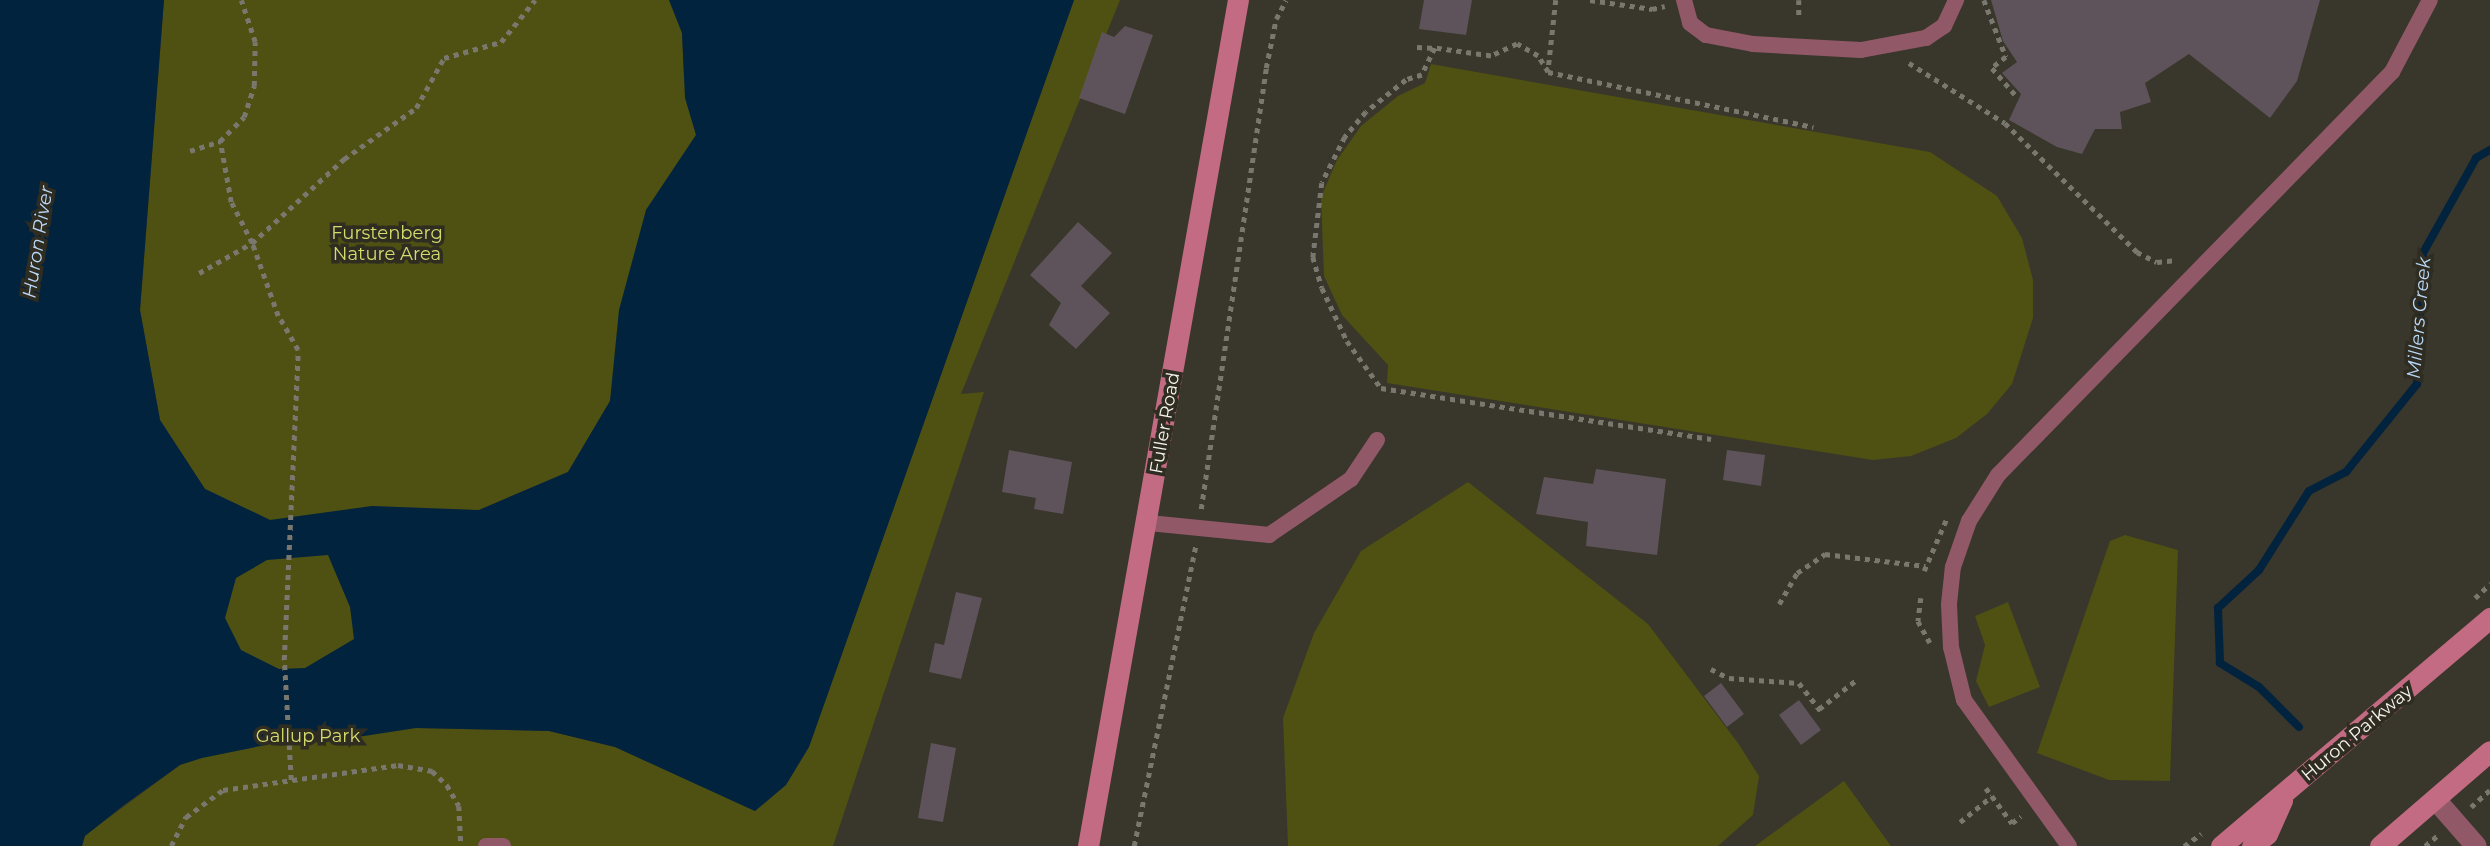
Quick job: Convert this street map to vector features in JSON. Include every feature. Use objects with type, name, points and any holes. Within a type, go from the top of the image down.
[{"type":"main road","name":"Fuller Road","points":[[1088,846],[1149,523],[1238,0]]},
{"type":"main road","name":"Huron Parkway","points":[[2221,846],[2490,618]]},
{"type":"main road","points":[[2380,846],[2490,751]]},
{"type":"main road","points":[[2252,846],[2267,834],[2284,795]]},
{"type":"street","points":[[2435,799],[2476,846]]},
{"type":"lane","points":[[1684,0],[1690,23],[1706,35],[1753,44],[1861,50],[1926,38],[1944,26],[1956,0]]},
{"type":"lane","points":[[2069,846],[1964,700],[1948,621],[1953,567],[1969,521],[1998,475],[2392,72],[2421,26],[2430,0]]},
{"type":"lane","points":[[1149,523],[1269,535],[1351,480],[1377,440]]},
{"type":"lane","points":[[486,846],[503,846]]},
{"type":"path","points":[[190,151],[220,141],[244,117],[254,86],[255,42],[241,0]]},
{"type":"path","points":[[199,273],[252,243],[303,202],[362,144],[416,108],[444,58],[501,42],[535,0]]},
{"type":"path","points":[[1134,846],[1198,530],[1269,49],[1286,0]]},
{"type":"path","points":[[1548,72],[1556,0]]},
{"type":"path","points":[[1590,0],[1653,9],[1670,0]]},
{"type":"path","points":[[1799,0],[1799,17]]},
{"type":"path","points":[[1984,0],[2006,57],[1992,68],[2015,94]]},
{"type":"path","points":[[1417,47],[1491,56],[1517,44],[1538,56],[1548,72],[1813,127]]},
{"type":"path","points":[[1435,48],[1422,75],[1406,80],[1366,112],[1345,136],[1322,183],[1313,257],[1347,341],[1381,388],[1711,439]]},
{"type":"path","points":[[1899,57],[2005,123],[2137,252],[2167,262]]},
{"type":"path","points":[[220,141],[231,202],[252,243],[278,316],[298,349],[300,378],[285,585],[291,780]]},
{"type":"path","points":[[1779,604],[1797,573],[1825,554],[1924,568],[1951,511]]},
{"type":"path","points":[[1711,669],[1729,678],[1799,683],[1823,714]]},
{"type":"path","points":[[1819,709],[1855,681]]},
{"type":"path","points":[[171,846],[186,817],[212,795],[291,780],[398,765],[432,771],[459,806],[461,846]]},
{"type":"path","points":[[1986,788],[2012,822],[2021,816]]},
{"type":"path","points":[[2463,814],[2490,790]]},
{"type":"path","points":[[1961,822],[1992,796]]},
{"type":"green space","name":"Furstenberg Nature Area","points":[[164,0],[669,0],[682,33],[684,77],[696,135],[646,210],[610,401],[568,472],[479,510],[270,520],[205,489],[160,420],[140,310]]},
{"type":"green space","name":"Gallup Park","points":[[1074,0],[1120,0],[961,394],[984,392],[833,846],[82,846],[84,836],[180,765],[169,531],[374,544],[416,728],[549,731],[615,747],[755,811],[809,746]]},
{"type":"green space","points":[[1431,64],[1930,152],[1997,196],[2022,238],[2033,280],[2033,318],[2012,384],[1987,414],[1956,438],[1911,456],[1873,460],[1387,383],[1388,365],[1342,315],[1324,276],[1321,197],[1337,160],[1361,126],[1398,96],[1425,83]]},
{"type":"green space","points":[[1468,482],[1648,624],[1738,743],[1759,776],[1753,815],[1718,846],[1288,846],[1283,718],[1314,633],[1361,551]]},
{"type":"green space","points":[[2125,535],[2178,550],[2170,781],[2109,780],[2037,753],[2110,541]]},
{"type":"green space","points":[[2008,602],[2040,687],[1989,707],[1976,681],[1985,645],[1975,616]]},
{"type":"green space","points":[[1844,781],[1891,846],[1755,846]]},
{"type":"water","name":"Huron River","points":[[0,0],[164,0],[140,310],[160,420],[205,489],[270,520],[372,506],[479,510],[568,472],[610,401],[619,310],[646,210],[696,135],[685,98],[682,33],[669,0],[1074,0],[809,747],[786,785],[755,811],[615,747],[549,731],[416,728],[325,742],[275,743],[202,758],[180,765],[124,805],[85,836],[82,846],[0,846]],"holes":[[[328,555],[350,607],[354,639],[305,668],[279,669],[241,650],[225,618],[236,578],[267,560]]]},
{"type":"building","points":[[1424,0],[1472,0],[1466,35],[1419,29]]},
{"type":"building","points":[[1991,0],[2320,0],[2297,81],[2270,118],[2189,54],[2145,83],[2151,102],[2120,112],[2122,129],[2095,129],[2082,154],[2057,147],[2009,120],[2021,94],[2002,73],[2017,62],[2003,41]]},
{"type":"building","points":[[1125,26],[1153,35],[1125,114],[1079,98],[1102,32],[1114,37]]},
{"type":"building","points":[[1078,222],[1112,253],[1081,286],[1110,313],[1076,349],[1049,325],[1061,303],[1030,275]]},
{"type":"building","points":[[1009,450],[1072,462],[1063,514],[1034,509],[1036,498],[1002,492]]},
{"type":"building","points":[[1727,450],[1765,455],[1761,486],[1723,480]]},
{"type":"building","points":[[1596,469],[1666,479],[1657,555],[1586,546],[1588,522],[1536,514],[1544,477],[1593,484]]},
{"type":"building","points":[[956,592],[982,598],[961,679],[929,672],[935,643],[944,645]]},
{"type":"building","points":[[1721,683],[1744,714],[1727,727],[1704,696]]},
{"type":"building","points":[[1799,700],[1821,730],[1801,745],[1779,715]]},
{"type":"building","points":[[931,743],[956,748],[943,822],[918,818]]},
{"type":"waterway","name":"Millers Creek","points":[[2299,727],[2259,687],[2220,663],[2218,608],[2259,570],[2309,491],[2346,472],[2417,384],[2423,253],[2476,158],[2490,150]]}]
